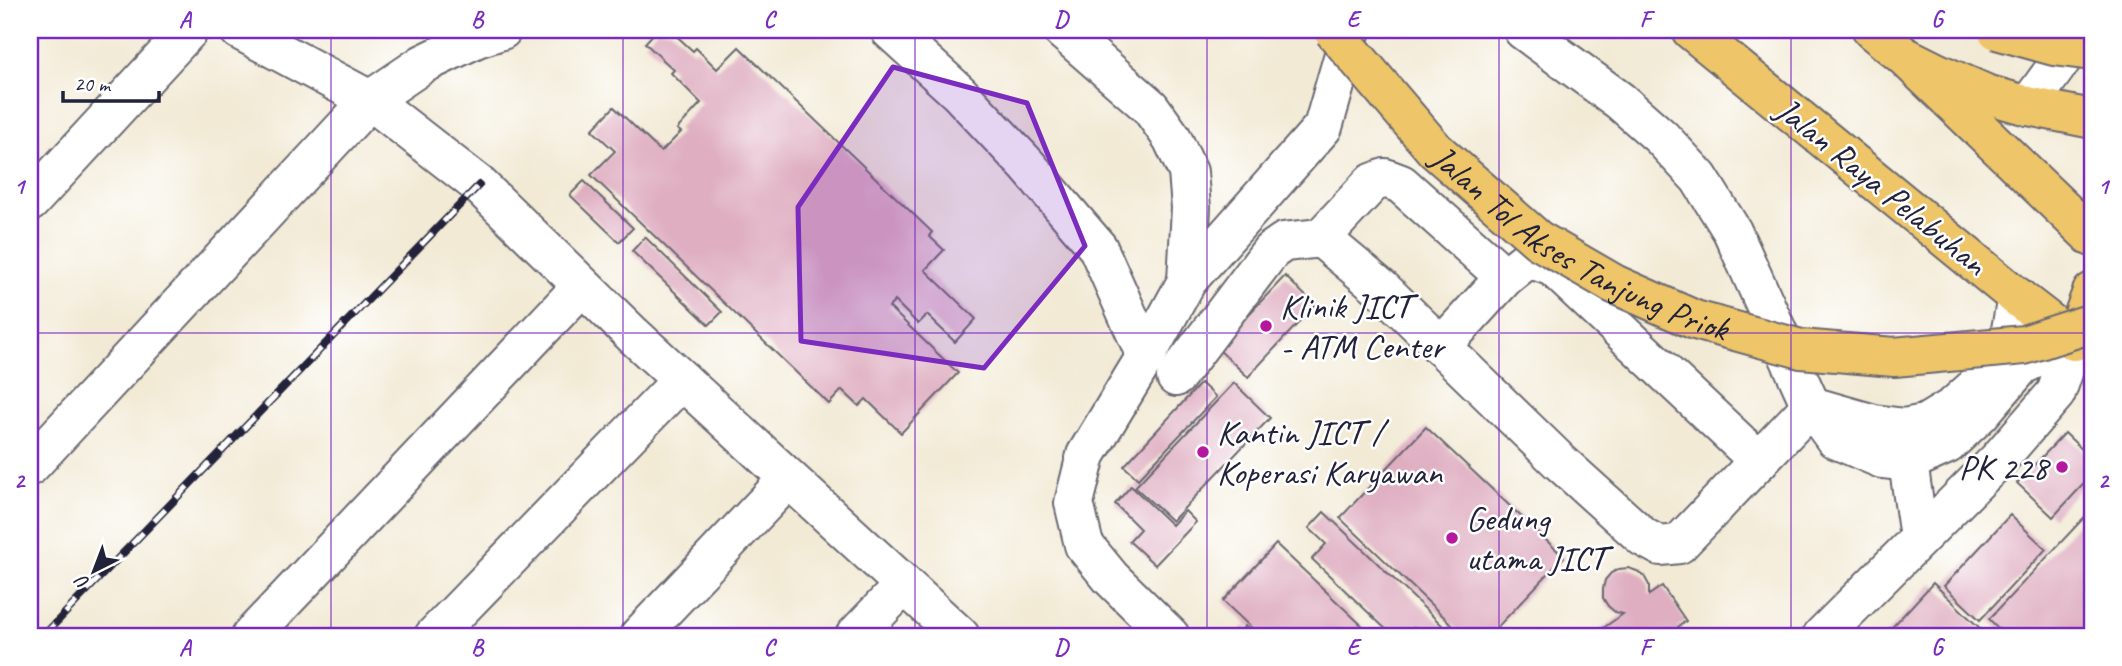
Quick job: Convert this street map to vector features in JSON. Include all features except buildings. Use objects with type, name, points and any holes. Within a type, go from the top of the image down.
[{"type":"highway","name":"Jalan Tol Akses Tanjung Priok","points":[[1333,30],[1435,150],[1538,240],[1614,284],[1695,320],[1801,349],[1894,357],[2088,339]]},
{"type":"highway","name":"Jalan Raya Pelabuhan","points":[[1691,30],[2017,297],[2088,339]]},
{"type":"highway","points":[[1872,30],[1904,56],[2092,237]]},
{"type":"highway","points":[[1997,30],[2054,46],[2092,51]]},
{"type":"highway","points":[[1904,56],[1986,94],[2092,119]]},
{"type":"highway","points":[[2088,339],[2092,292]]},
{"type":"street","points":[[30,202],[189,30]]},
{"type":"street","points":[[239,30],[370,100],[479,185],[682,380],[960,636]]},
{"type":"street","points":[[30,466],[370,100],[423,64],[477,38],[502,30]]},
{"type":"street","points":[[890,30],[959,93],[1027,165],[1098,248],[1161,366]]},
{"type":"street","points":[[1062,30],[1150,107],[1172,138],[1188,172],[1191,208],[1186,281],[1161,366]]},
{"type":"street","points":[[1186,281],[1323,127],[1351,30]]},
{"type":"street","points":[[1523,30],[1620,101],[1661,137],[1699,178],[1732,231],[1811,406],[1835,439],[1882,459],[1908,462],[1948,444],[1980,414],[2022,365],[2088,339]]},
{"type":"street","points":[[2028,106],[2083,30]]},
{"type":"street","points":[[1170,636],[1111,578],[1084,545],[1074,503],[1086,455],[1161,366],[1271,251],[1284,242],[1321,238],[1372,183],[1385,178],[1401,184],[1506,277]]},
{"type":"street","points":[[1321,238],[1382,289],[1560,462],[1643,537],[1660,547],[1679,544],[1811,406]]},
{"type":"street","points":[[1441,346],[1506,277],[1525,261],[1537,261],[1553,267],[1759,461]]},
{"type":"street","points":[[251,636],[582,286]]},
{"type":"street","points":[[1811,406],[1874,424],[1904,428],[1925,424],[1953,407],[1973,389],[2008,346],[2017,297]]},
{"type":"street","points":[[1822,636],[1998,460],[2056,393],[2088,339]]},
{"type":"street","points":[[434,636],[682,380]]},
{"type":"street","points":[[1908,462],[1919,537]]},
{"type":"street","points":[[639,636],[788,479]]},
{"type":"street","points":[[855,636],[904,585]]},
{"type":"highlighted area","points":[[893,67],[1027,103],[1085,246],[984,368],[801,341],[798,207]]},
{"type":"railway","points":[[43,636],[479,185]]},
{"type":"place","name":"Klinik JICT - ATM Center","points":[[1266,326]]},
{"type":"place","name":"Kantin JICT / Koperasi Karyawan","points":[[1203,452]]},
{"type":"place","name":"PK 228","points":[[2062,467]]},
{"type":"place","name":"Gedung utama JICT","points":[[1452,538]]}]
